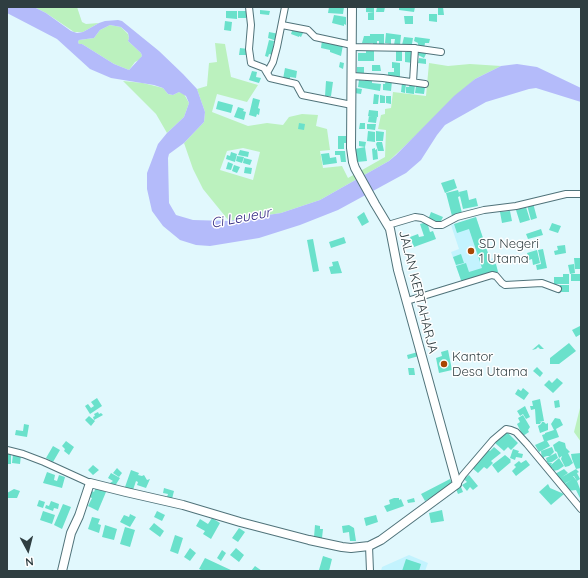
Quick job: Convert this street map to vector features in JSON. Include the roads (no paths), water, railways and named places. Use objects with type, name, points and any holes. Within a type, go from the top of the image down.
[{"type":"street","points":[[249,7],[251,25],[249,49],[250,61],[253,64],[264,68],[269,77],[296,84],[300,93],[303,95],[352,105]]},
{"type":"street","points":[[267,73],[273,61],[285,7]]},
{"type":"street","name":"JALAN KERTAHARJA","points":[[352,7],[351,148],[353,162],[374,204],[388,225],[398,270],[457,484]]},
{"type":"street","points":[[282,24],[308,30],[315,37],[352,46],[415,48],[441,52]]},
{"type":"street","points":[[413,82],[415,48]]},
{"type":"street","points":[[352,76],[376,77],[425,84]]},
{"type":"street","points":[[388,225],[419,218],[435,225],[442,225],[457,217],[484,210],[516,206],[566,194],[581,194]]},
{"type":"street","points":[[407,301],[492,275],[496,276],[505,285],[542,283],[558,289]]},
{"type":"street","points":[[7,450],[44,462],[90,483],[183,505],[309,540],[342,547],[360,547],[369,546],[381,540],[457,484],[493,440],[506,429],[516,432],[581,509]]},
{"type":"street","points":[[62,571],[71,533],[79,516],[90,483]]},
{"type":"street","points":[[369,546],[370,571]]},
{"type":"water","points":[[7,7],[34,7],[46,13],[71,31],[77,33],[83,32],[105,21],[122,21],[159,51],[197,89],[205,112],[204,122],[184,143],[169,154],[168,158],[169,203],[176,215],[193,220],[229,221],[281,213],[320,200],[389,161],[454,96],[475,79],[501,66],[517,64],[537,67],[581,88],[581,102],[536,88],[486,102],[445,125],[421,160],[406,173],[338,210],[300,225],[259,238],[210,246],[196,245],[180,240],[163,226],[152,211],[147,189],[147,173],[158,144],[184,117],[189,103],[186,96],[179,92],[173,95],[168,94],[163,88],[154,85],[111,78],[90,69],[57,39],[7,13]],"holes":[[[110,25],[121,27],[128,33],[128,41],[141,53],[142,56],[129,70],[114,64],[78,42],[79,40],[94,38],[100,30]]]},
{"type":"place","name":"SD Negeri 1 Utama","points":[[471,251]]},
{"type":"place","name":"Kantor Desa Utama","points":[[444,364]]},
{"type":"water label","name":"Ci Leueur","points":[[241,218]]}]
